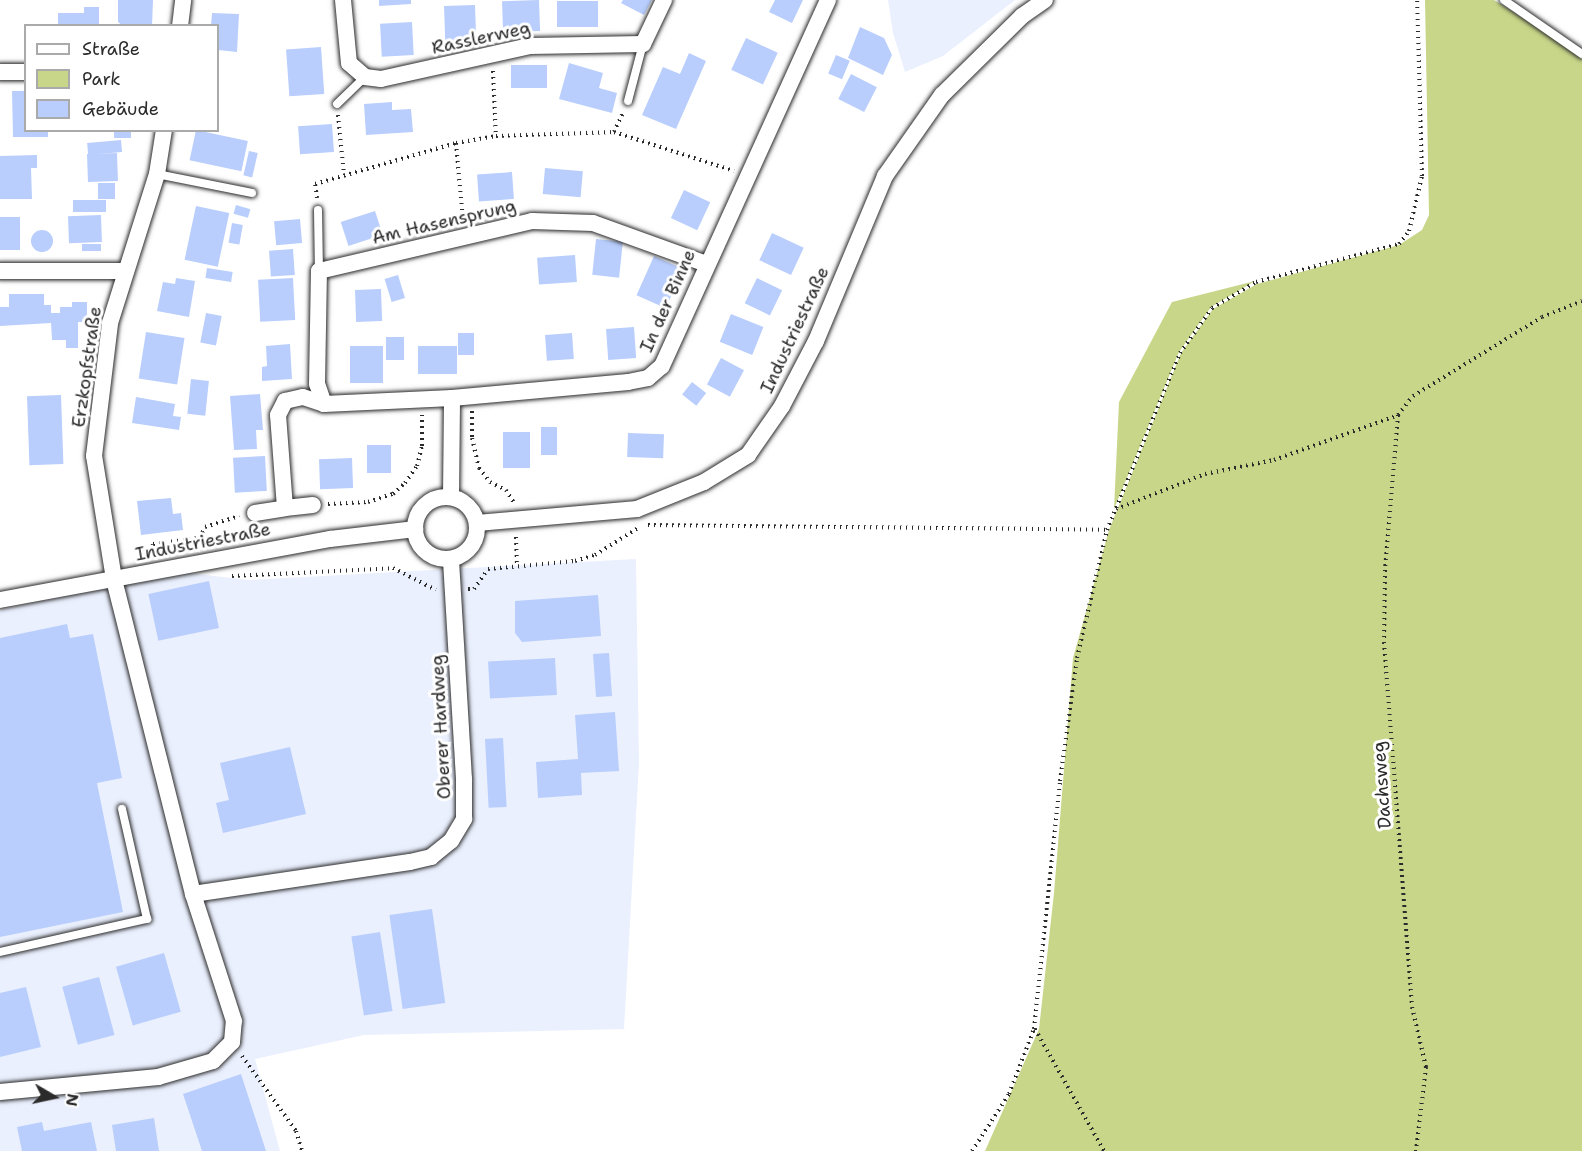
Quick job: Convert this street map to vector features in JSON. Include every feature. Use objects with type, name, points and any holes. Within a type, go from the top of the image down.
[{"type":"street","points":[[180,24],[183,0]]},
{"type":"street","points":[[344,0],[349,63],[365,77]]},
{"type":"street","points":[[642,44],[664,0]]},
{"type":"street","name":"In der Binne","points":[[452,398],[648,378],[662,366],[706,264],[749,176],[828,0]]},
{"type":"street","name":"Industriestraße","points":[[477,523],[637,509],[704,482],[748,455],[782,406],[816,341],[885,176],[942,95],[1022,16],[1045,0]]},
{"type":"street","name":"Rasslerweg","points":[[365,77],[381,79],[530,46],[642,44]]},
{"type":"street","points":[[0,72],[24,72]]},
{"type":"street","name":"Erzkopfstraße","points":[[114,579],[94,456],[110,323],[156,174],[164,132]]},
{"type":"street","name":"Am Hasensprung","points":[[319,271],[532,221],[593,223],[706,264]]},
{"type":"street","points":[[0,271],[126,271]]},
{"type":"street","points":[[319,271],[317,384],[324,404]]},
{"type":"street","points":[[285,508],[278,415],[285,401],[303,397],[324,404],[452,398],[451,497]]},
{"type":"street","points":[[451,497],[466,503],[477,523],[477,533],[468,550],[451,559],[430,555],[422,548],[415,529],[418,515],[428,502],[451,497]]},
{"type":"street","points":[[255,513],[313,505]]},
{"type":"street","name":"Industriestraße","points":[[0,600],[330,539],[415,529]]},
{"type":"street","name":"Oberer Hardweg","points":[[193,894],[410,862],[430,857],[451,841],[464,819],[464,779],[451,559]]},
{"type":"street","points":[[0,1092],[159,1077],[213,1061],[232,1042],[234,1021],[193,894],[114,579]]},
{"type":"lane","points":[[1504,0],[1582,54]]},
{"type":"lane","points":[[628,101],[642,44]]},
{"type":"lane","points":[[337,104],[365,77]]},
{"type":"lane","points":[[156,174],[252,193]]},
{"type":"lane","points":[[318,210],[319,271]]},
{"type":"lane","points":[[0,952],[147,919],[122,809]]},
{"type":"path","points":[[972,1151],[1009,1094],[1034,1029],[1060,781],[1077,658],[1107,530],[1180,353],[1212,308],[1256,282],[1399,244],[1409,231],[1422,176],[1417,0]]},
{"type":"path","points":[[492,56],[496,136]]},
{"type":"path","points":[[614,132],[628,101]]},
{"type":"path","points":[[337,104],[345,174]]},
{"type":"path","points":[[315,184],[456,143],[496,136],[614,132],[749,176]]},
{"type":"path","points":[[456,143],[464,236]]},
{"type":"path","points":[[1116,509],[1205,474],[1274,460],[1398,415],[1413,396],[1542,317],[1582,301]]},
{"type":"path","points":[[472,396],[472,438],[479,468],[514,498],[517,563]]},
{"type":"path","points":[[313,505],[368,502],[393,494],[405,483],[417,466],[422,446],[422,399]]},
{"type":"path","name":"Dachsweg","points":[[1398,415],[1385,570],[1384,642],[1412,1007],[1426,1067],[1416,1151]]},
{"type":"path","points":[[153,571],[149,552],[153,544],[200,538],[205,526],[219,520],[255,513]]},
{"type":"path","points":[[222,575],[247,578],[393,568],[420,579],[431,590],[474,589],[488,569],[517,563],[565,562],[595,555],[632,530],[650,525],[1107,530]]},
{"type":"path","points":[[1034,1029],[1104,1151]]},
{"type":"path","points":[[232,1042],[296,1131],[302,1151]]},
{"type":"shaded area","points":[[888,0],[1015,0],[943,56],[905,72],[893,33]]},
{"type":"shaded area","points":[[636,559],[639,763],[624,1029],[364,1035],[255,1059],[280,1151],[0,1151],[0,610],[180,572],[248,580]]},
{"type":"green space","points":[[1425,0],[1494,0],[1582,55],[1582,1151],[985,1151],[1039,1029],[1054,893],[1073,658],[1109,530],[1181,353],[1213,309],[1257,284],[1399,245],[1422,230],[1429,215]]},
{"type":"green space","points":[[1255,281],[1211,307],[1179,352],[1114,509],[1119,402],[1172,302]]},
{"type":"building","points":[[118,0],[153,0],[152,24],[120,24],[118,22]]},
{"type":"building","points":[[379,0],[411,0],[411,4],[379,6]]},
{"type":"building","points":[[539,0],[540,31],[503,32],[502,1]]},
{"type":"building","points":[[623,0],[652,0],[644,15],[621,3]]},
{"type":"building","points":[[775,0],[803,0],[792,23],[769,12]]},
{"type":"building","points":[[557,1],[598,1],[598,27],[557,27]]},
{"type":"building","points":[[475,5],[476,40],[445,41],[444,6]]},
{"type":"building","points":[[84,7],[99,7],[99,24],[58,24],[58,13],[84,13]]},
{"type":"building","points":[[212,13],[239,14],[237,52],[219,50],[219,24],[211,24]]},
{"type":"building","points":[[412,22],[414,55],[382,57],[380,24]]},
{"type":"building","points":[[860,27],[884,38],[892,55],[883,75],[848,58]]},
{"type":"building","points":[[746,38],[778,53],[763,85],[731,70]]},
{"type":"building","points":[[321,47],[324,94],[289,96],[286,49]]},
{"type":"building","points":[[689,53],[706,61],[676,129],[642,115],[663,67],[680,74]]},
{"type":"building","points":[[836,55],[850,61],[842,79],[828,73]]},
{"type":"building","points":[[569,63],[603,73],[599,88],[617,93],[612,113],[559,99]]},
{"type":"building","points":[[511,65],[547,65],[547,88],[511,88]]},
{"type":"building","points":[[851,74],[877,87],[864,112],[838,99]]},
{"type":"building","points":[[12,91],[24,91],[24,132],[48,132],[48,137],[13,137]]},
{"type":"building","points":[[392,102],[392,110],[411,109],[413,132],[366,135],[364,104]]},
{"type":"building","points":[[332,124],[334,152],[300,154],[298,126]]},
{"type":"building","points":[[114,132],[131,132],[131,138],[114,138]]},
{"type":"building","points":[[196,132],[248,141],[241,171],[190,160]]},
{"type":"building","points":[[121,140],[122,152],[88,155],[87,143]]},
{"type":"building","points":[[249,151],[258,153],[252,177],[243,175]]},
{"type":"building","points":[[117,153],[118,181],[88,182],[87,154]]},
{"type":"building","points":[[37,155],[37,168],[31,168],[32,199],[0,199],[0,156]]},
{"type":"building","points":[[545,168],[583,171],[581,197],[543,194]]},
{"type":"building","points":[[512,172],[514,199],[479,201],[477,174]]},
{"type":"building","points":[[98,183],[115,183],[115,199],[98,199]]},
{"type":"building","points":[[684,190],[710,202],[697,230],[671,218]]},
{"type":"building","points":[[73,200],[106,200],[106,212],[73,212]]},
{"type":"building","points":[[236,205],[250,209],[248,218],[234,214]]},
{"type":"building","points":[[196,206],[229,213],[218,267],[185,260]]},
{"type":"building","points":[[375,211],[383,235],[348,246],[341,222]]},
{"type":"building","points":[[101,215],[102,242],[69,243],[68,216]]},
{"type":"building","points":[[0,217],[20,217],[20,250],[0,250]]},
{"type":"building","points":[[300,219],[302,243],[276,245],[274,221]]},
{"type":"building","points":[[232,223],[243,225],[239,245],[229,243]]},
{"type":"building","points":[[42,230],[50,233],[53,241],[50,249],[42,252],[34,249],[31,241],[34,233]]},
{"type":"building","points":[[772,233],[804,248],[791,275],[759,260]]},
{"type":"building","points":[[596,239],[623,242],[619,278],[592,275]]},
{"type":"building","points":[[82,244],[101,244],[101,251],[82,251]]},
{"type":"building","points":[[293,249],[295,275],[271,277],[269,251]]},
{"type":"building","points":[[575,255],[577,282],[539,285],[537,258]]},
{"type":"building","points":[[654,256],[683,269],[666,308],[637,295]]},
{"type":"building","points":[[207,268],[233,272],[231,282],[205,278]]},
{"type":"building","points":[[398,275],[405,298],[392,302],[385,279]]},
{"type":"building","points":[[176,278],[195,281],[189,317],[157,311],[163,282],[175,284]]},
{"type":"building","points":[[293,278],[295,320],[260,322],[258,280]]},
{"type":"building","points":[[757,278],[782,290],[770,315],[745,303]]},
{"type":"building","points":[[381,289],[382,321],[356,322],[355,290]]},
{"type":"building","points":[[9,294],[44,294],[44,305],[51,305],[51,313],[60,313],[60,307],[72,307],[72,302],[87,302],[87,322],[78,322],[78,348],[66,348],[66,340],[52,340],[51,323],[0,326],[0,307],[9,307]]},
{"type":"building","points":[[206,313],[222,316],[216,346],[200,342]]},
{"type":"building","points":[[731,314],[763,327],[752,355],[720,342]]},
{"type":"building","points":[[634,327],[636,358],[608,360],[606,329]]},
{"type":"building","points":[[146,332],[185,338],[177,385],[139,378]]},
{"type":"building","points":[[458,333],[474,333],[474,355],[458,355]]},
{"type":"building","points":[[572,333],[574,359],[547,361],[545,335]]},
{"type":"building","points":[[386,337],[404,337],[404,360],[386,360]]},
{"type":"building","points":[[290,344],[292,379],[262,381],[262,367],[267,366],[266,346]]},
{"type":"building","points":[[350,346],[383,346],[383,383],[350,383]]},
{"type":"building","points":[[418,346],[457,346],[457,374],[418,374]]},
{"type":"building","points":[[721,358],[744,370],[730,397],[707,384]]},
{"type":"building","points":[[191,379],[209,381],[205,416],[187,414]]},
{"type":"building","points":[[692,382],[706,393],[696,406],[682,395]]},
{"type":"building","points":[[260,394],[263,430],[256,430],[257,449],[234,450],[230,396]]},
{"type":"building","points":[[61,395],[63,464],[29,465],[27,396]]},
{"type":"building","points":[[136,397],[175,404],[173,416],[181,417],[179,430],[132,423]]},
{"type":"building","points":[[541,427],[557,427],[557,455],[541,455]]},
{"type":"building","points":[[503,432],[530,432],[530,468],[503,468]]},
{"type":"building","points":[[628,433],[664,434],[663,458],[627,457]]},
{"type":"building","points":[[367,445],[391,445],[391,473],[367,473]]},
{"type":"building","points":[[265,456],[267,491],[235,493],[233,458]]},
{"type":"building","points":[[352,458],[353,488],[320,489],[319,459]]},
{"type":"building","points":[[171,498],[173,514],[181,513],[183,530],[141,535],[137,501]]},
{"type":"building","points":[[209,581],[219,628],[158,641],[148,594]]},
{"type":"building","points":[[598,595],[601,636],[522,642],[515,633],[515,601]]},
{"type":"building","points":[[67,624],[70,638],[93,634],[122,778],[97,783],[123,912],[0,937],[0,638]]},
{"type":"building","points":[[609,653],[612,696],[596,697],[593,654]]},
{"type":"building","points":[[555,658],[557,695],[490,698],[488,662]]},
{"type":"building","points":[[615,712],[619,771],[581,773],[582,795],[538,798],[536,762],[578,759],[575,715]]},
{"type":"building","points":[[503,738],[507,807],[489,808],[485,739]]},
{"type":"building","points":[[290,747],[306,814],[223,833],[216,803],[229,800],[220,763]]},
{"type":"building","points":[[432,909],[445,1003],[403,1009],[389,915]]},
{"type":"building","points":[[380,932],[393,1011],[364,1016],[351,937]]},
{"type":"building","points":[[164,953],[181,1012],[133,1025],[116,967]]},
{"type":"building","points":[[99,977],[115,1035],[78,1045],[62,987]]},
{"type":"building","points":[[26,987],[41,1047],[0,1057],[0,993]]},
{"type":"building","points":[[241,1074],[266,1151],[202,1151],[183,1094]]},
{"type":"building","points":[[154,1118],[159,1151],[116,1151],[112,1125]]},
{"type":"building","points":[[42,1122],[44,1131],[91,1122],[97,1151],[22,1151],[17,1127]]}]
